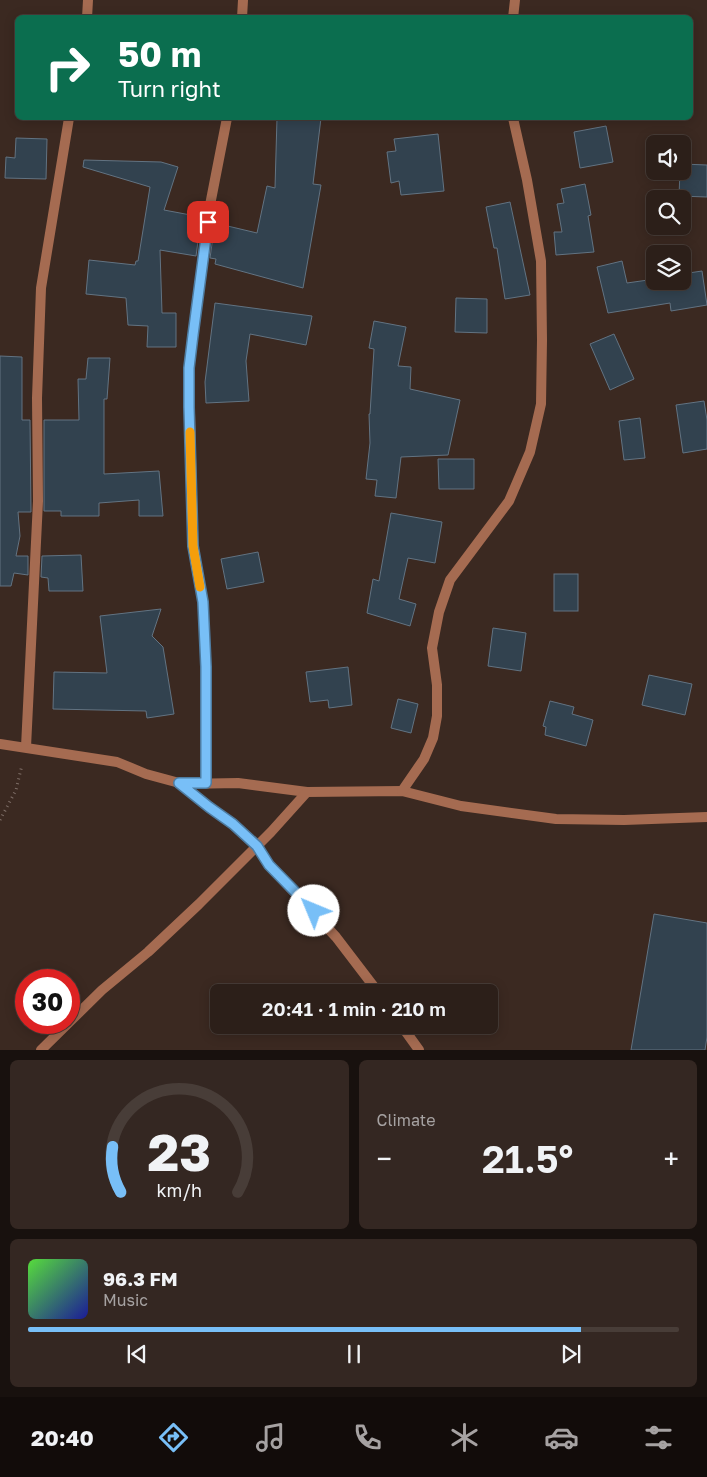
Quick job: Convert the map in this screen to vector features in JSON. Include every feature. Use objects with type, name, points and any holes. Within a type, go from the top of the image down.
[{"type":"street","points":[[87,15],[88,0]]},
{"type":"street","points":[[242,15],[243,0]]},
{"type":"street","points":[[513,15],[515,0]]},
{"type":"street","points":[[26,747],[38,501],[37,398],[41,288],[69,120]]},
{"type":"street","points":[[206,783],[206,667],[203,602],[193,546],[189,368],[210,205],[227,120]]},
{"type":"street","points":[[402,791],[424,759],[433,738],[437,716],[437,685],[432,648],[438,612],[450,580],[509,501],[530,452],[541,404],[541,262],[527,180],[513,120]]},
{"type":"street","points":[[0,744],[117,762],[146,774],[179,783],[260,785],[308,792],[402,791],[461,806],[556,819],[624,820],[707,817]]},
{"type":"street","points":[[179,783],[233,824],[257,846],[269,865],[314,911],[372,984]]},
{"type":"street","points":[[42,1050],[102,990],[175,927],[257,846],[308,792]]},
{"type":"street","points":[[407,1034],[419,1050]]},
{"type":"path","points":[[0,820],[16,790],[26,747]]},
{"type":"building","points":[[277,120],[321,120],[313,184],[321,185],[303,288],[215,264],[216,259],[210,258],[215,223],[257,233],[267,186],[275,188]]},
{"type":"building","points":[[606,126],[613,162],[580,168],[574,132]]},
{"type":"building","points":[[438,134],[444,191],[401,195],[399,181],[391,183],[387,152],[396,151],[394,139]]},
{"type":"building","points":[[16,138],[47,139],[46,179],[5,178],[6,157],[15,158]]},
{"type":"building","points":[[84,160],[161,162],[178,167],[164,210],[196,216],[196,218],[201,219],[196,256],[160,250],[162,313],[176,313],[176,347],[147,347],[148,326],[128,325],[126,298],[86,294],[89,260],[135,265],[136,261],[138,261],[150,187],[83,167]]},
{"type":"building","points":[[691,164],[707,165],[707,197],[691,196],[691,190],[679,190],[680,180],[691,180]]},
{"type":"building","points":[[585,184],[591,215],[588,216],[594,252],[556,255],[554,232],[562,232],[557,204],[564,203],[561,189]]},
{"type":"building","points":[[510,202],[530,295],[505,299],[497,248],[494,248],[486,207]]},
{"type":"building","points":[[622,261],[627,283],[646,280],[646,290],[691,290],[691,273],[702,271],[707,305],[671,311],[670,303],[608,313],[597,267]]},
{"type":"building","points":[[456,298],[487,299],[487,333],[455,332]]},
{"type":"building","points":[[215,303],[312,316],[306,345],[250,334],[246,361],[249,401],[206,403],[205,382]]},
{"type":"building","points":[[374,321],[406,327],[398,366],[411,367],[410,389],[460,400],[448,455],[401,457],[396,498],[375,496],[377,480],[366,479],[370,443],[369,414],[374,349],[369,348]]},
{"type":"building","points":[[614,334],[634,379],[610,390],[590,344]]},
{"type":"building","points":[[0,356],[22,357],[22,420],[30,420],[31,512],[18,512],[20,536],[16,556],[28,556],[28,575],[14,573],[11,586],[0,586]]},
{"type":"building","points":[[88,358],[110,358],[107,399],[104,399],[104,474],[159,471],[163,516],[139,516],[139,500],[99,503],[99,516],[61,516],[61,511],[44,511],[44,420],[79,420],[78,379],[86,379]]},
{"type":"building","points":[[704,401],[707,420],[707,449],[683,453],[676,405]]},
{"type":"building","points":[[640,418],[645,458],[624,460],[619,421]]},
{"type":"building","points":[[438,459],[474,459],[474,489],[439,489]]},
{"type":"building","points":[[391,513],[442,522],[435,563],[408,558],[399,599],[416,604],[410,626],[367,613],[373,579],[379,581]]},
{"type":"building","points":[[258,552],[264,582],[227,589],[221,559]]},
{"type":"building","points":[[81,555],[83,591],[49,591],[48,578],[41,577],[42,556]]},
{"type":"building","points":[[554,574],[578,574],[578,611],[554,611]]},
{"type":"building","points":[[161,609],[152,636],[163,647],[174,714],[147,718],[146,711],[53,709],[54,672],[107,673],[100,616]]},
{"type":"building","points":[[493,628],[526,633],[521,671],[488,666]]},
{"type":"building","points":[[348,667],[352,705],[329,708],[328,700],[310,702],[306,672]]},
{"type":"building","points":[[649,675],[692,684],[685,715],[642,705]]},
{"type":"building","points":[[398,699],[418,704],[411,733],[391,728]]},
{"type":"building","points":[[550,701],[574,707],[572,714],[593,720],[586,746],[545,735],[546,727],[543,726]]},
{"type":"building","points":[[654,914],[707,923],[707,1037],[705,1050],[631,1050]]},
{"type":"slow traffic","points":[[190,432],[193,546],[200,587]]},
{"type":"route","points":[[208,222],[189,368],[193,546],[203,602],[206,667],[206,783],[179,783],[233,824],[257,846],[269,865],[314,911]]}]
